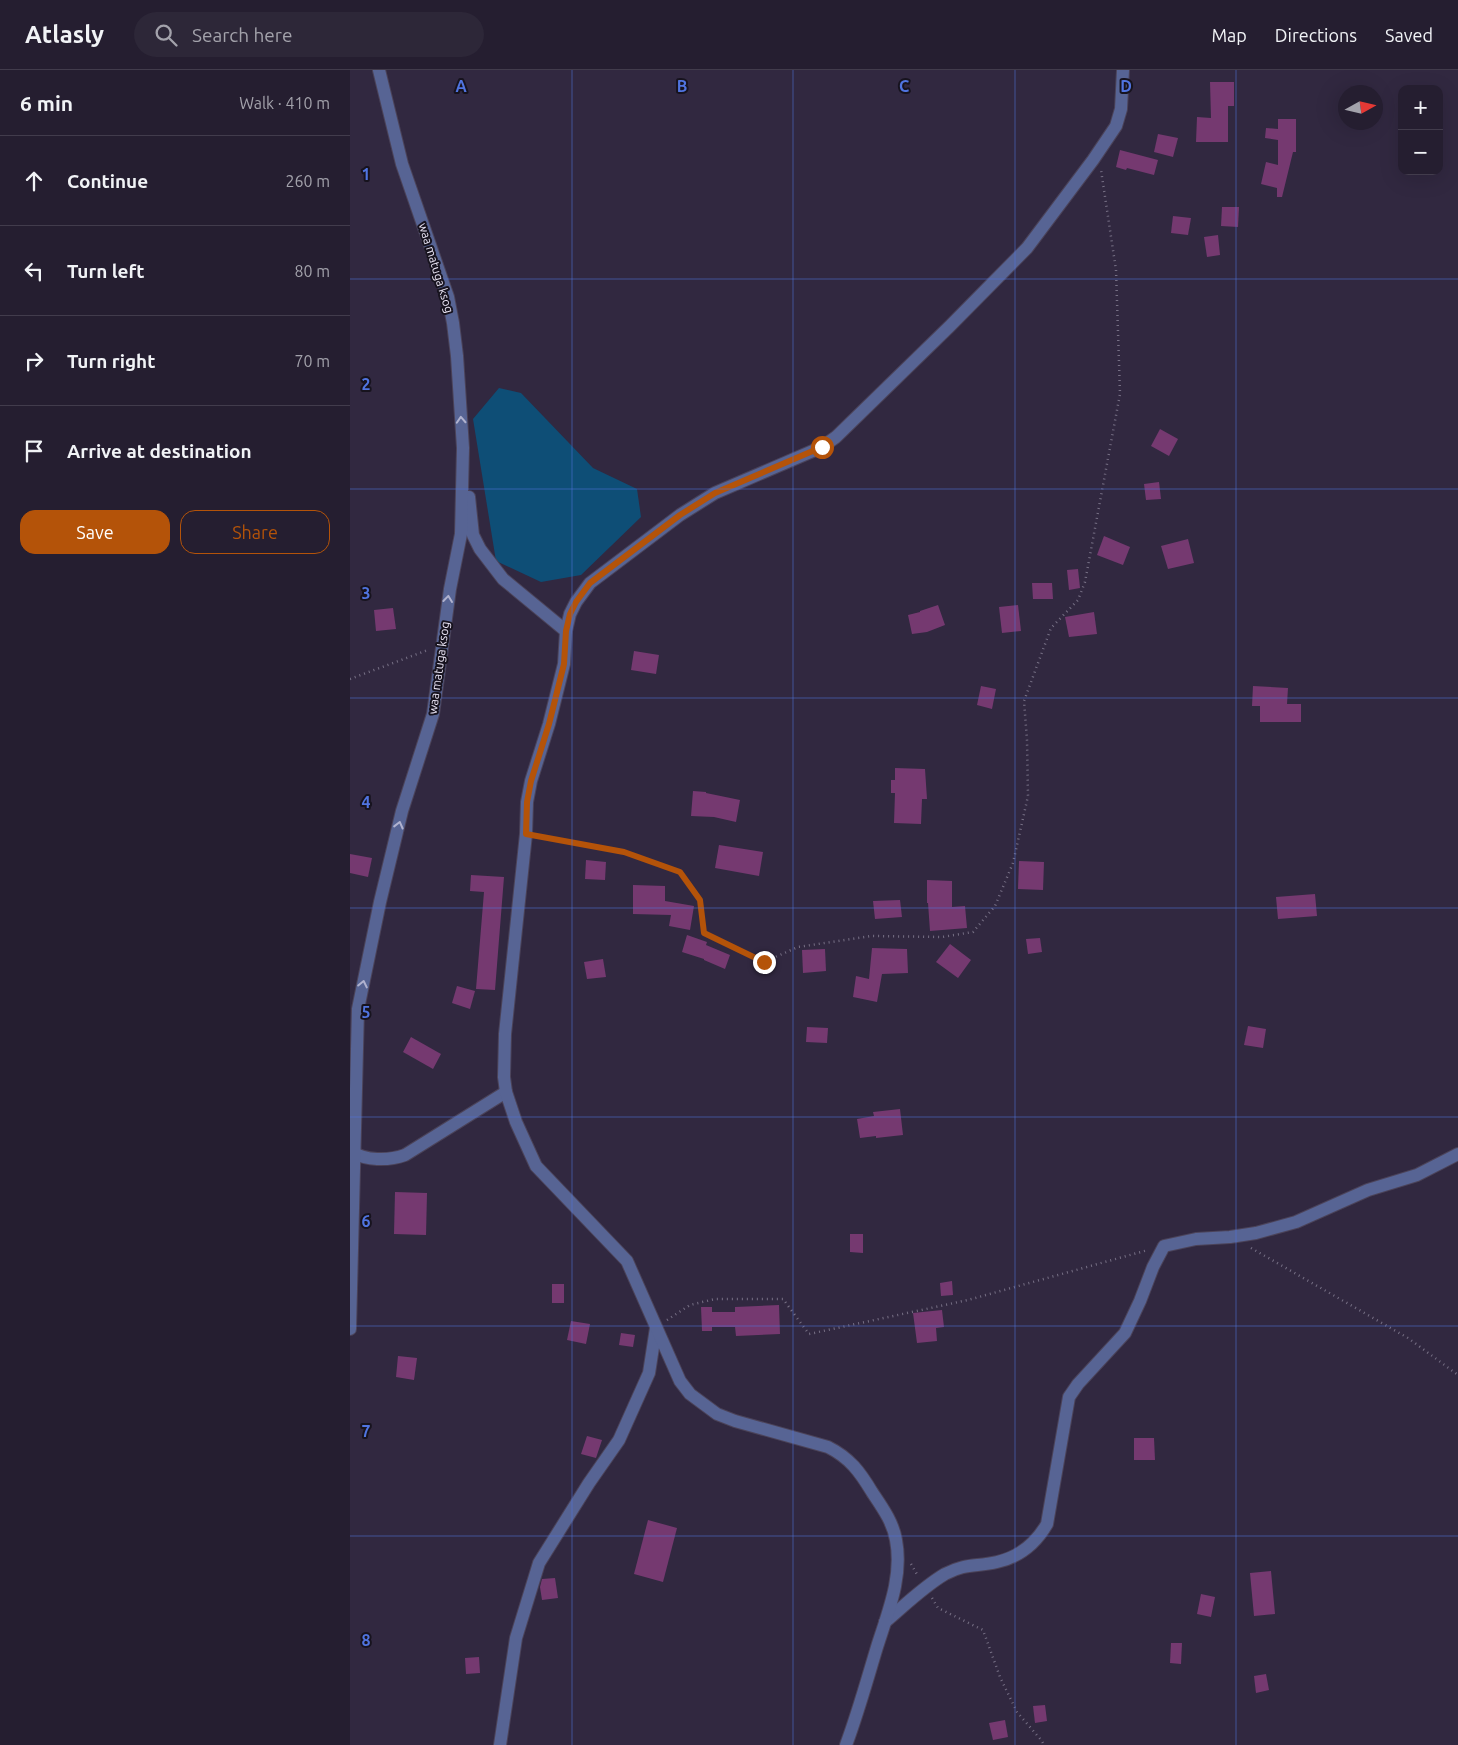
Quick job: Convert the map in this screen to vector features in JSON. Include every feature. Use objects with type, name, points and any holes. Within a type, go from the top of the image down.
[{"type":"street","name":"waa matuga ksog","points":[[350,1329],[352,1152],[358,1009],[380,902],[402,811],[433,714],[450,589],[461,534],[463,448],[457,356],[448,297],[402,164],[379,70]]},
{"type":"street","points":[[846,1745],[860,1708],[884,1622],[896,1588],[898,1565],[896,1539],[889,1519],[861,1475],[841,1454],[828,1447],[735,1421],[717,1414],[690,1394],[680,1381],[627,1261],[536,1166],[516,1122],[506,1092],[504,1078],[505,1034],[526,834],[527,802],[531,781],[549,724],[564,664],[566,631],[570,614],[590,583],[680,515],[715,493],[822,447],[836,437],[1027,248],[1116,126],[1120,118],[1123,70]]},
{"type":"street","points":[[463,448],[473,535],[480,549],[503,580],[566,631]]},
{"type":"street","points":[[352,1152],[388,1160],[405,1155],[506,1092]]},
{"type":"street","points":[[884,1622],[945,1574],[964,1565],[997,1562],[1017,1555],[1038,1539],[1048,1524],[1069,1397],[1078,1384],[1125,1333],[1164,1246],[1196,1239],[1256,1233],[1296,1222],[1368,1190],[1418,1175],[1458,1154]]},
{"type":"street","points":[[500,1745],[516,1638],[539,1563],[589,1483],[620,1440],[649,1373],[656,1328]]},
{"type":"path","points":[[526,834],[624,852],[680,872],[700,900],[704,933],[764,962],[807,945],[871,936],[942,937],[973,932],[995,906],[1013,863],[1028,796],[1024,701],[1051,628],[1078,600],[1085,582],[1120,394],[1116,270],[1098,152]]},
{"type":"path","points":[[350,679],[442,644]]},
{"type":"path","points":[[1230,1237],[1275,1260],[1408,1338],[1458,1375]]},
{"type":"path","points":[[656,1328],[690,1305],[715,1299],[783,1299],[809,1334],[968,1300],[1164,1246]]},
{"type":"path","points":[[910,1564],[938,1608],[983,1630],[1000,1676],[1017,1712],[1044,1745]]},
{"type":"water","points":[[499,388],[521,393],[593,468],[637,489],[641,517],[581,575],[541,582],[496,561],[473,419]]},
{"type":"building","points":[[1210,82],[1234,82],[1234,106],[1228,106],[1228,142],[1196,142],[1197,117],[1211,118]]},
{"type":"building","points":[[1278,119],[1296,119],[1296,152],[1293,152],[1282,197],[1277,197],[1277,188],[1261,184],[1266,162],[1278,165],[1278,140],[1265,138],[1266,128],[1278,129]]},
{"type":"building","points":[[1158,134],[1178,138],[1173,157],[1154,152]]},
{"type":"building","points":[[1120,150],[1158,160],[1154,175],[1116,167]]},
{"type":"building","points":[[1222,207],[1239,207],[1238,227],[1221,226]]},
{"type":"building","points":[[1173,216],[1191,218],[1188,235],[1171,233]]},
{"type":"building","points":[[1218,235],[1220,255],[1207,257],[1204,237]]},
{"type":"building","points":[[1160,429],[1178,439],[1169,456],[1151,446]]},
{"type":"building","points":[[1159,482],[1161,499],[1146,500],[1144,484]]},
{"type":"building","points":[[1104,536],[1130,547],[1123,565],[1097,555]]},
{"type":"building","points":[[1188,539],[1194,563],[1168,569],[1161,546]]},
{"type":"building","points":[[1078,569],[1080,588],[1069,590],[1067,570]]},
{"type":"building","points":[[1032,583],[1052,583],[1053,599],[1033,599]]},
{"type":"building","points":[[938,605],[945,625],[927,632],[912,634],[908,615]]},
{"type":"building","points":[[1018,605],[1021,631],[1002,633],[999,607]]},
{"type":"building","points":[[393,608],[396,629],[376,631],[374,610]]},
{"type":"building","points":[[1094,612],[1097,634],[1069,637],[1065,617]]},
{"type":"building","points":[[634,651],[659,655],[656,674],[631,670]]},
{"type":"building","points":[[981,686],[996,689],[992,709],[977,705]]},
{"type":"building","points":[[1253,686],[1288,688],[1287,704],[1301,704],[1301,722],[1260,722],[1260,706],[1252,706]]},
{"type":"building","points":[[895,768],[925,769],[927,799],[922,799],[921,824],[894,823],[895,793],[891,793],[891,780],[895,780]]},
{"type":"building","points":[[693,791],[740,800],[736,822],[714,817],[691,816]]},
{"type":"building","points":[[719,845],[763,852],[759,876],[715,868]]},
{"type":"building","points":[[350,854],[372,858],[368,877],[350,873]]},
{"type":"building","points":[[586,860],[606,862],[605,880],[585,879]]},
{"type":"building","points":[[1019,861],[1044,862],[1043,890],[1018,889]]},
{"type":"building","points":[[471,875],[504,877],[495,990],[476,989],[484,892],[470,891]]},
{"type":"building","points":[[927,880],[952,881],[952,907],[965,906],[967,928],[930,931]]},
{"type":"building","points":[[633,885],[665,886],[665,901],[694,906],[690,930],[669,926],[671,915],[633,914]]},
{"type":"building","points":[[1315,894],[1317,916],[1278,919],[1276,897]]},
{"type":"building","points":[[900,900],[902,917],[875,919],[873,901]]},
{"type":"building","points":[[687,935],[707,942],[706,945],[730,955],[725,969],[704,959],[682,952]]},
{"type":"building","points":[[1040,938],[1042,952],[1028,954],[1026,939]]},
{"type":"building","points":[[950,944],[971,960],[958,978],[936,962]]},
{"type":"building","points":[[872,948],[907,949],[908,973],[882,974],[877,1002],[853,997],[856,976],[869,979]]},
{"type":"building","points":[[825,949],[826,971],[803,973],[802,950]]},
{"type":"building","points":[[603,959],[606,977],[587,979],[584,962]]},
{"type":"building","points":[[457,986],[475,991],[470,1009],[452,1003]]},
{"type":"building","points":[[1248,1026],[1266,1029],[1263,1048],[1244,1045]]},
{"type":"building","points":[[807,1027],[828,1028],[827,1043],[806,1042]]},
{"type":"building","points":[[411,1037],[441,1054],[433,1069],[403,1052]]},
{"type":"building","points":[[900,1109],[903,1135],[860,1138],[857,1119],[874,1116],[873,1112]]},
{"type":"building","points":[[395,1192],[427,1193],[426,1235],[394,1234]]},
{"type":"building","points":[[850,1234],[863,1234],[863,1253],[850,1252]]},
{"type":"building","points":[[952,1281],[953,1295],[941,1296],[940,1283]]},
{"type":"building","points":[[552,1284],[564,1284],[564,1303],[552,1303]]},
{"type":"building","points":[[779,1305],[780,1334],[736,1336],[735,1327],[712,1327],[712,1331],[702,1331],[701,1307],[712,1307],[712,1312],[735,1312],[735,1307]]},
{"type":"building","points":[[942,1310],[944,1327],[936,1328],[937,1341],[917,1343],[913,1313]]},
{"type":"building","points":[[571,1321],[590,1324],[586,1344],[567,1340]]},
{"type":"building","points":[[621,1333],[635,1335],[633,1347],[619,1345]]},
{"type":"building","points":[[398,1356],[417,1358],[414,1380],[396,1377]]},
{"type":"building","points":[[587,1436],[602,1440],[596,1458],[581,1454]]},
{"type":"building","points":[[1134,1438],[1154,1438],[1155,1460],[1134,1460]]},
{"type":"building","points":[[648,1520],[677,1528],[663,1582],[634,1574]]},
{"type":"building","points":[[1271,1571],[1275,1614],[1254,1616],[1250,1573]]},
{"type":"building","points":[[555,1578],[558,1598],[542,1600],[540,1587],[542,1579]]},
{"type":"building","points":[[1201,1594],[1215,1597],[1211,1617],[1197,1614]]},
{"type":"building","points":[[1171,1643],[1182,1643],[1181,1664],[1170,1663]]},
{"type":"building","points":[[479,1657],[480,1673],[466,1674],[465,1658]]},
{"type":"building","points":[[1266,1674],[1269,1690],[1256,1693],[1254,1676]]},
{"type":"building","points":[[1045,1705],[1047,1721],[1035,1723],[1033,1706]]},
{"type":"building","points":[[1005,1720],[1008,1737],[993,1740],[989,1723]]},
{"type":"route","points":[[764,962],[704,933],[700,900],[680,872],[624,852],[526,834],[527,802],[531,781],[549,724],[564,664],[566,631],[570,614],[590,583],[649,537],[715,493],[822,447]]}]
